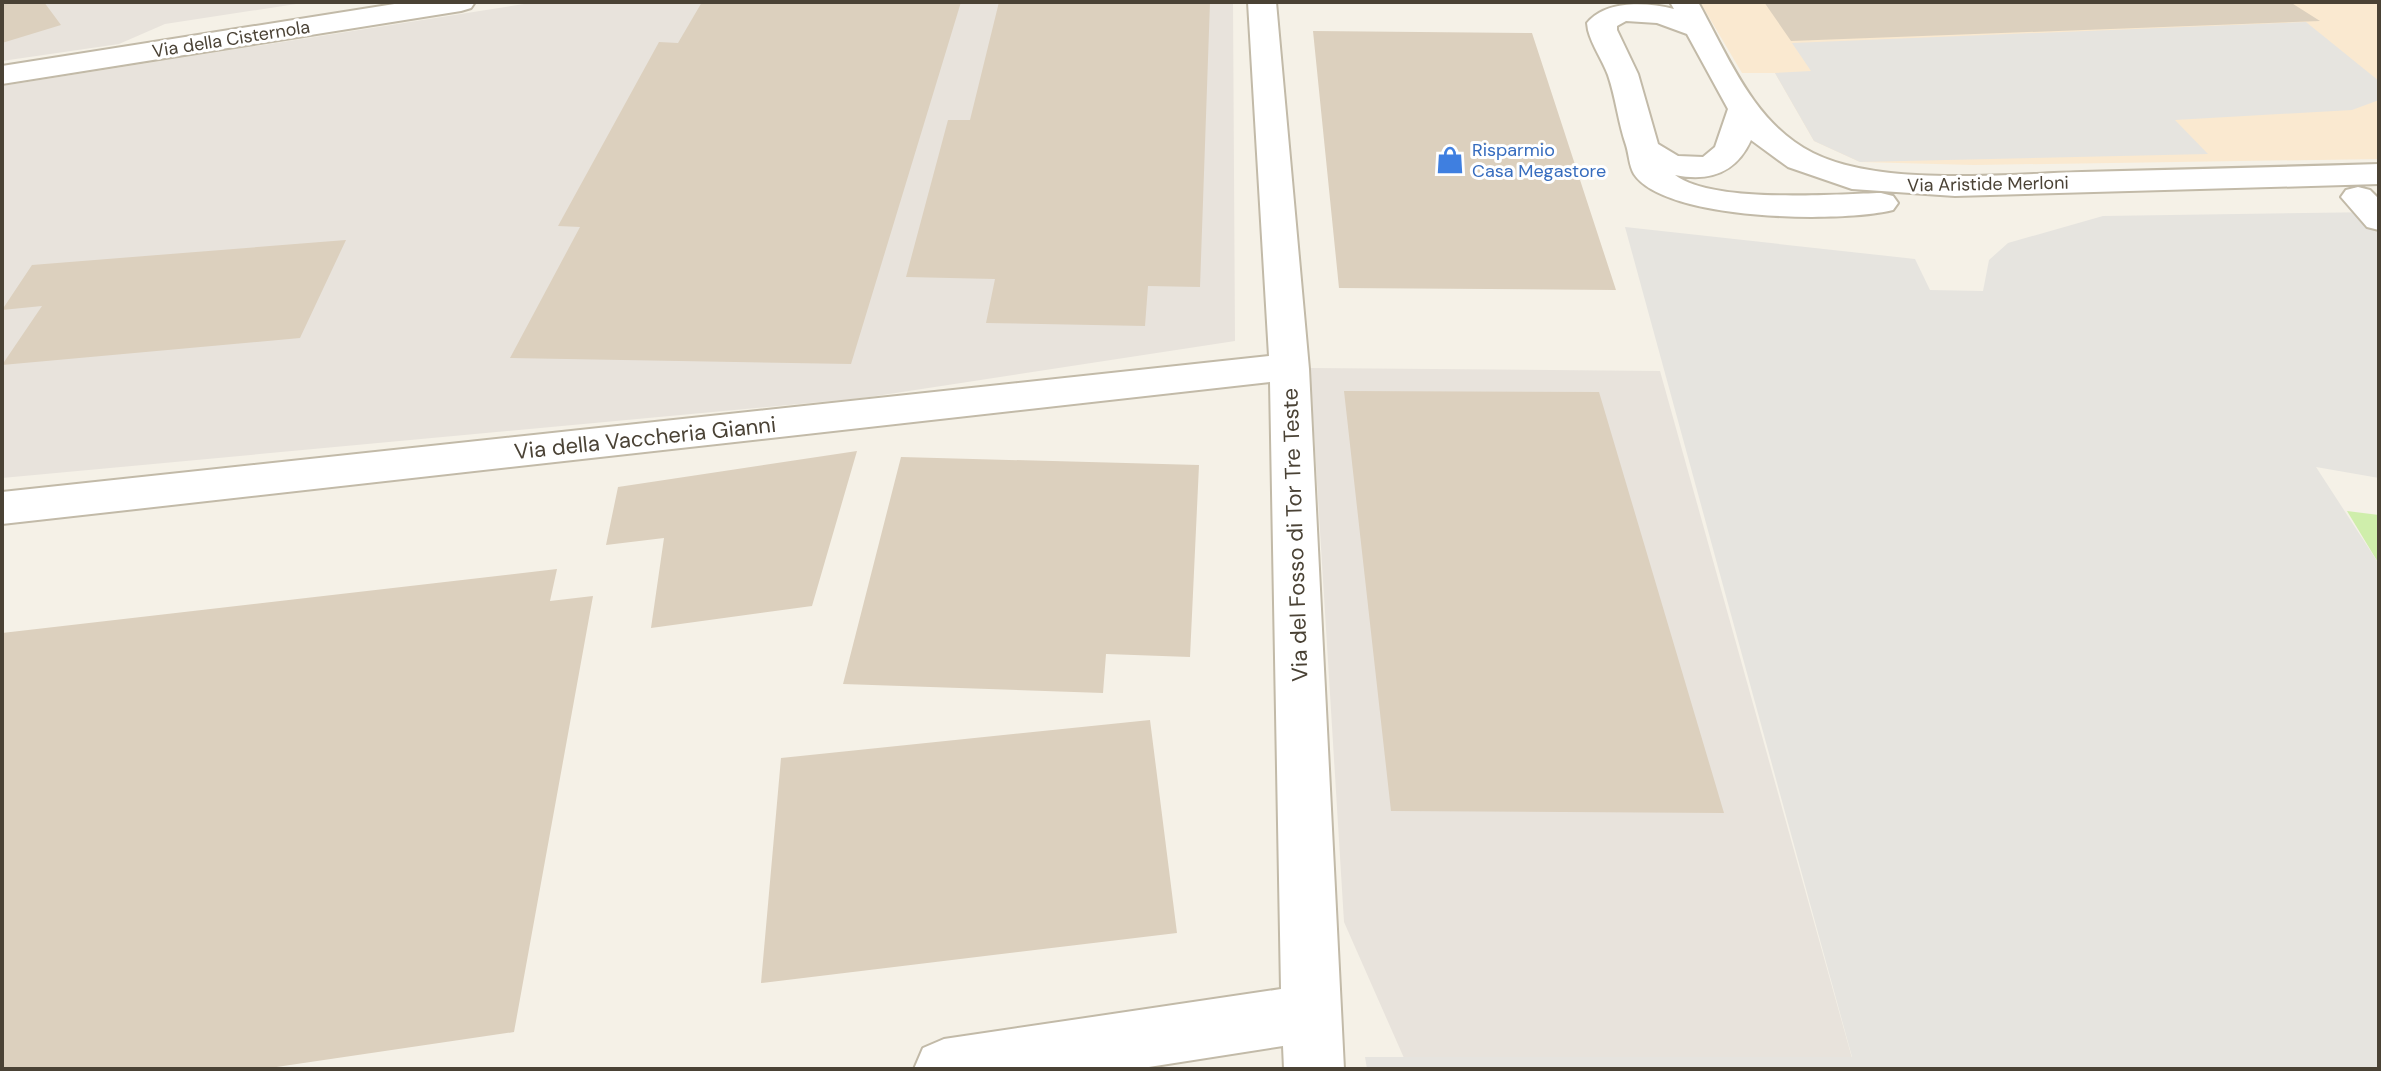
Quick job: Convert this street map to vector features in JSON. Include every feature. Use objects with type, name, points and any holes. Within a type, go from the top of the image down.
[{"type":"street","name":"Via della Cisternola","points":[[2,75],[461,2]]},
{"type":"street","name":"Via del Fosso di Tor Tre Teste","points":[[1262,2],[1288,367],[1314,1069]]},
{"type":"street","points":[[1692,15],[1636,10],[1614,13],[1602,23],[1604,41],[1623,75],[1647,167],[1665,184],[1701,199],[1737,204],[2374,197]]},
{"type":"street","name":"Via Aristide Merloni","points":[[1692,15],[1743,110],[1768,139],[1800,160],[1837,176],[1879,183],[1955,186],[2374,197]]},
{"type":"street","points":[[1643,147],[1659,159],[1679,167],[1714,166],[1733,146],[1743,110]]},
{"type":"street","name":"Via della Vaccheria Gianni","points":[[2,508],[1288,367]]},
{"type":"street","points":[[944,1069],[1311,1013]]},
{"type":"shaded area","points":[[2,2],[309,2],[165,24],[119,44],[2,61]]},
{"type":"shaded area","points":[[537,2],[1233,2],[1235,341],[863,398],[2,478],[2,86]]},
{"type":"shaded area","points":[[1700,2],[2379,2],[2379,159],[1974,165],[1860,162],[1814,141],[1775,73],[1742,73]]},
{"type":"shaded area","points":[[2306,22],[2379,81],[2379,100],[2352,110],[2175,120],[2208,154],[1860,162],[1814,141],[1775,73],[1811,71],[1792,43]]},
{"type":"shaded area","points":[[2379,212],[2379,478],[2316,467],[2379,564],[2379,1069],[1367,1069],[1365,1057],[1852,1057],[1625,227],[1915,259],[1930,290],[1983,291],[1989,260],[2008,243],[2103,216]]},
{"type":"shaded area","points":[[1310,368],[1660,371],[1852,1058],[1404,1058],[1344,922]]},
{"type":"green space","points":[[2347,511],[2379,515],[2379,564]]},
{"type":"building","points":[[2,2],[44,2],[61,25],[2,43]]},
{"type":"building","points":[[702,2],[961,2],[851,364],[510,358],[580,227],[558,226],[659,42],[678,43]]},
{"type":"building","points":[[999,2],[1210,2],[1200,287],[1148,286],[1145,326],[986,323],[995,279],[906,277],[948,120],[970,120]]},
{"type":"building","points":[[1764,2],[2290,2],[2320,21],[1791,41]]},
{"type":"building","name":"Risparmio Casa Megastore","points":[[1313,31],[1532,33],[1616,290],[1339,288]]},
{"type":"building","points":[[346,240],[300,338],[2,365],[42,306],[2,310],[32,265]]},
{"type":"building","points":[[1344,391],[1599,392],[1724,813],[1391,811]]},
{"type":"building","points":[[857,451],[812,606],[651,628],[664,538],[606,545],[618,487]]},
{"type":"building","points":[[901,457],[1199,465],[1190,657],[1106,654],[1103,693],[843,684]]},
{"type":"building","points":[[557,569],[550,601],[593,596],[514,1032],[263,1069],[2,1069],[2,633]]},
{"type":"building","points":[[1150,720],[1177,933],[761,983],[781,758]]},
{"type":"place","name":"Risparmio Casa Megastore","points":[[1450,160]]}]
